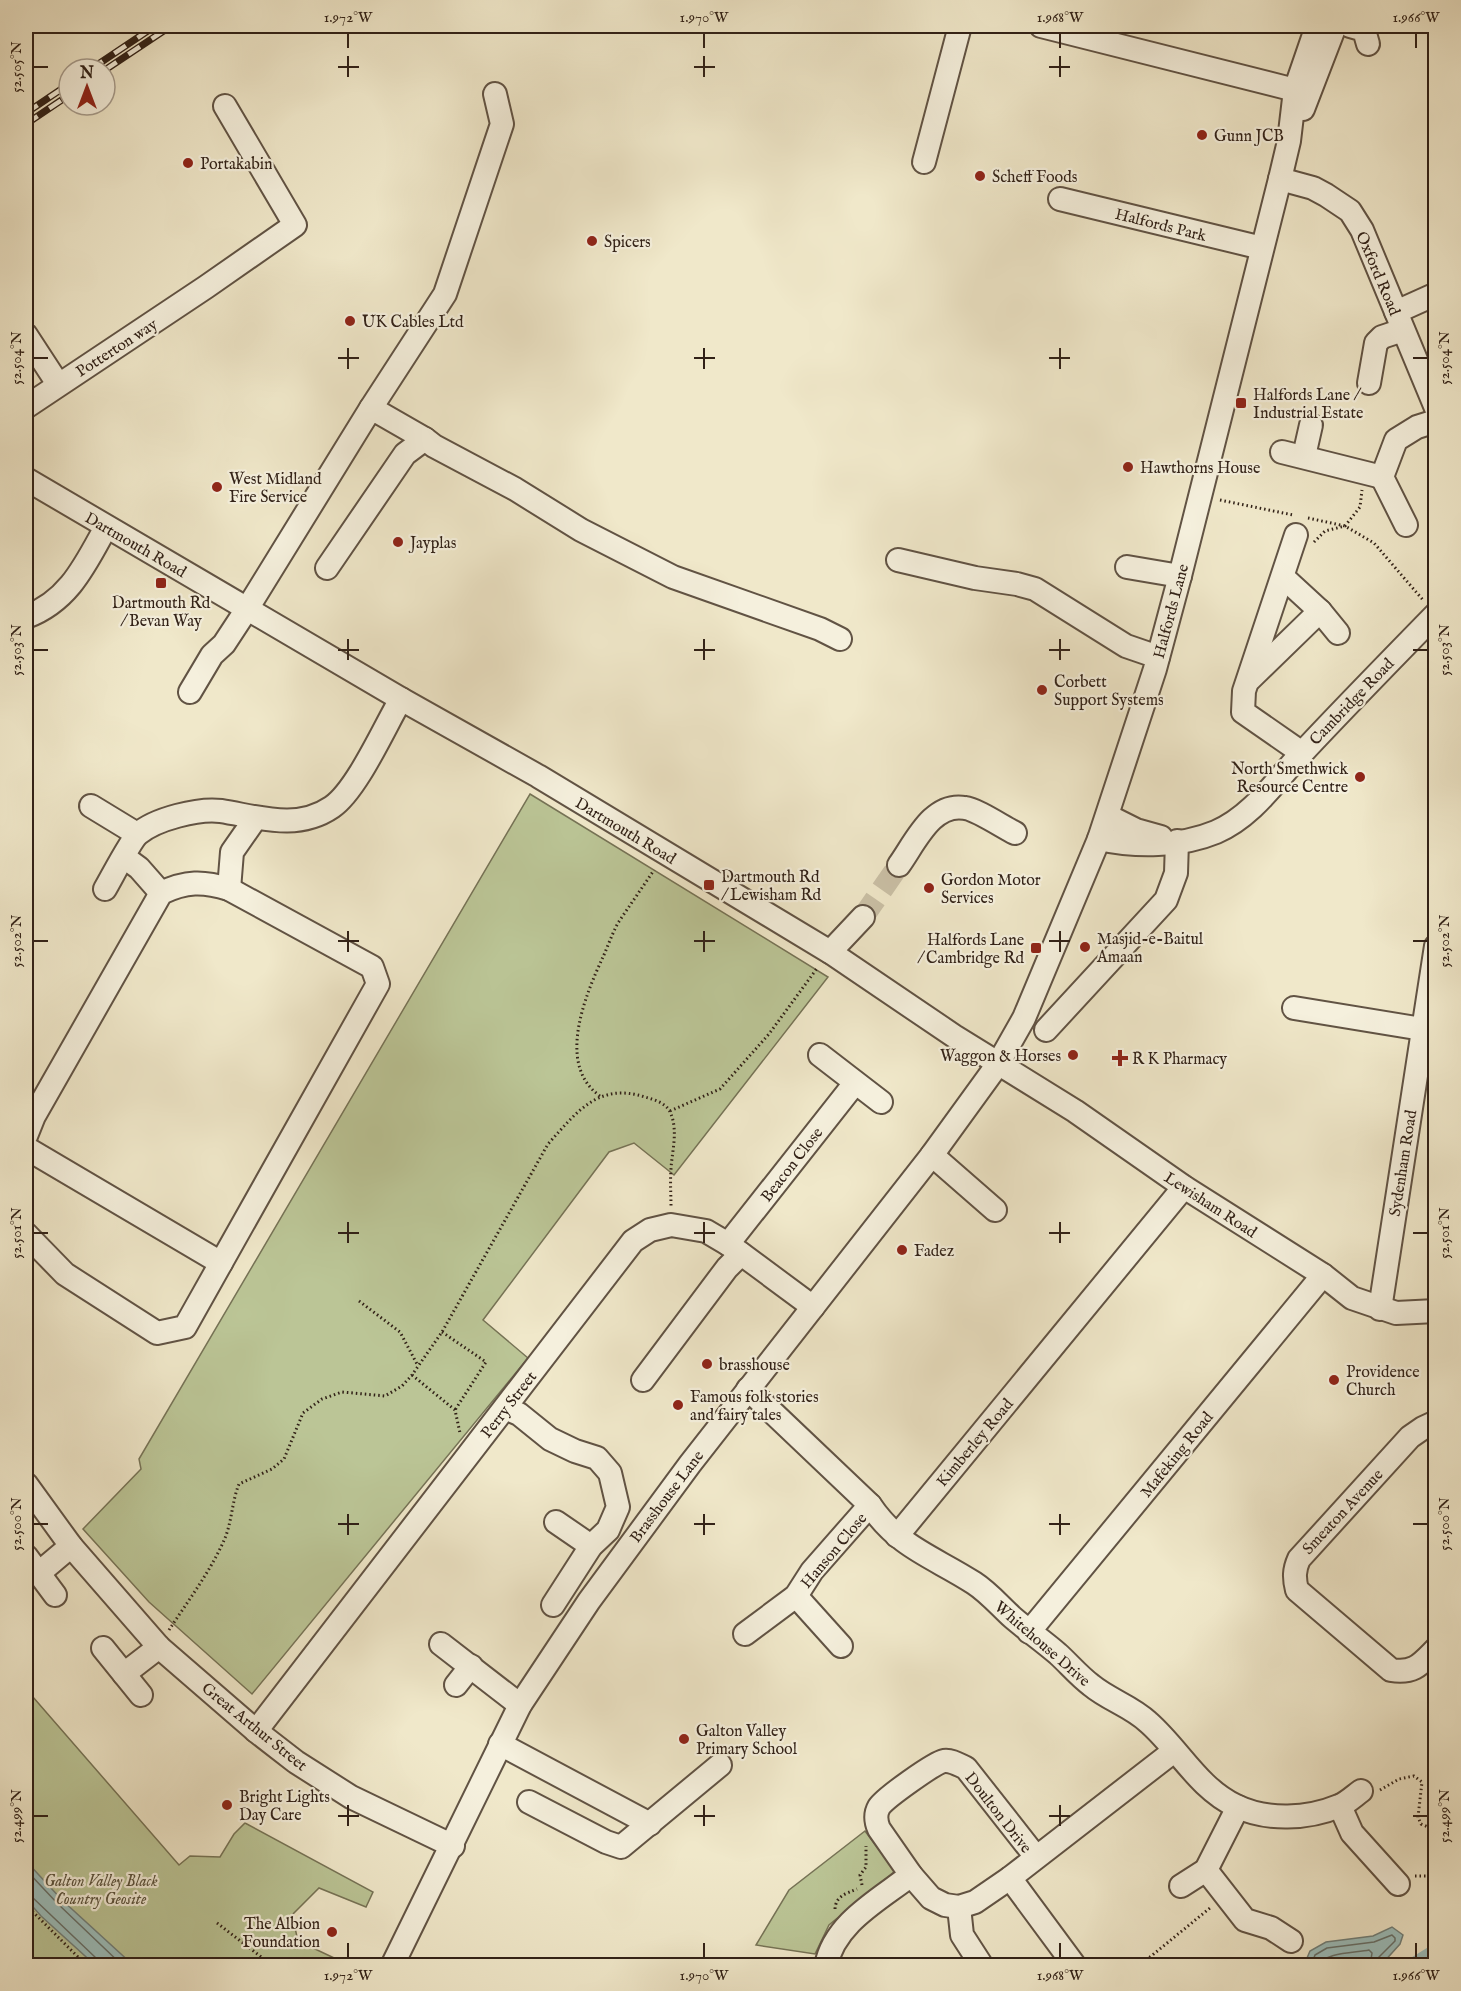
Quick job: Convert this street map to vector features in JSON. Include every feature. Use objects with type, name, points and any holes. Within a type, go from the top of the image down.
[{"type":"street","points":[[924,162],[960,26]]},
{"type":"street","points":[[1041,26],[1295,90]]},
{"type":"street","name":"Halfords Lane","points":[[998,1064],[1024,1018],[1099,839],[1158,657],[1280,179],[1289,141],[1295,90],[1317,26]]},
{"type":"street","name":"Halfords Lane","points":[[1289,141],[1335,26]]},
{"type":"street","points":[[1350,26],[1364,30],[1368,44]]},
{"type":"street","points":[[190,692],[212,655],[224,644],[247,609],[371,408],[445,294],[502,123],[495,94]]},
{"type":"street","name":"Potterton way","points":[[26,407],[295,225],[225,106]]},
{"type":"street","name":"Oxford Road","points":[[1280,179],[1313,188],[1350,211],[1362,230],[1436,408]]},
{"type":"street","name":"Halfords Park","points":[[1060,199],[1262,248]]},
{"type":"street","points":[[1369,383],[1376,343],[1399,321],[1436,294]]},
{"type":"street","points":[[26,334],[58,384]]},
{"type":"street","points":[[371,408],[434,446],[515,489],[581,530],[673,577],[820,629],[840,639]]},
{"type":"street","points":[[1373,476],[1396,440],[1417,427],[1436,421]]},
{"type":"street","points":[[1304,456],[1311,426]]},
{"type":"street","points":[[327,568],[405,454],[425,439]]},
{"type":"street","points":[[1282,452],[1373,476],[1406,525]]},
{"type":"street","name":"Dartmouth Road","points":[[26,479],[400,699],[538,776],[666,853],[830,952],[998,1064]]},
{"type":"street","points":[[26,617],[49,606],[66,592],[106,527]]},
{"type":"street","points":[[1302,753],[1243,712],[1244,691],[1283,577],[1303,540]]},
{"type":"street","points":[[898,560],[1035,589],[1126,646],[1158,657]]},
{"type":"street","points":[[1127,567],[1180,576]]},
{"type":"street","points":[[1283,577],[1320,611],[1338,633]]},
{"type":"street","points":[[1247,682],[1320,611]]},
{"type":"street","name":"Cambridge Road","points":[[1099,839],[1143,845],[1195,839],[1218,831],[1251,810],[1302,753],[1435,614]]},
{"type":"street","points":[[105,889],[137,834],[156,822],[180,815],[218,811],[281,822],[309,818],[333,807],[352,787],[400,699]]},
{"type":"street","points":[[91,806],[137,834]]},
{"type":"street","points":[[899,865],[935,814],[948,809],[966,808],[1015,833]]},
{"type":"street","name":"Cambridge Road","points":[[1108,816],[1136,830],[1177,842]]},
{"type":"street","points":[[229,889],[232,852],[255,819]]},
{"type":"street","points":[[1046,1030],[1071,988],[1166,900],[1176,873],[1177,842]]},
{"type":"street","points":[[124,857],[139,868],[161,893]]},
{"type":"street","points":[[26,1136],[34,1116],[161,893],[194,883],[208,883],[229,889],[372,967],[378,984],[185,1327],[157,1333],[65,1274],[26,1234]]},
{"type":"street","points":[[830,952],[863,917]]},
{"type":"street","name":"Sydenham Road","points":[[1380,1309],[1436,946]]},
{"type":"street","points":[[1294,1008],[1422,1029]]},
{"type":"street","points":[[820,1055],[881,1102]]},
{"type":"street","name":"Brasshouse Lane","points":[[392,1965],[453,1846],[520,1705],[589,1601],[690,1464],[932,1155],[998,1064]]},
{"type":"street","name":"Lewisham Road","points":[[998,1064],[1075,1111],[1184,1187],[1323,1275],[1352,1298],[1396,1313],[1436,1311]]},
{"type":"street","name":"Beacon Close","points":[[643,1380],[727,1268],[735,1249],[855,1083]]},
{"type":"street","points":[[26,1148],[221,1263]]},
{"type":"street","points":[[932,1155],[995,1210]]},
{"type":"street","name":"Kimberley Road","points":[[897,1536],[1184,1187]]},
{"type":"street","points":[[671,1225],[706,1232],[735,1249],[813,1307]]},
{"type":"street","name":"Perry Street","points":[[256,1731],[633,1241],[650,1230],[671,1225]]},
{"type":"street","name":"Mafeking Road","points":[[1029,1632],[1323,1275]]},
{"type":"street","points":[[748,1389],[870,1505],[880,1521],[897,1536]]},
{"type":"street","points":[[505,1408],[519,1414],[550,1439],[597,1458],[610,1473],[618,1507],[608,1530],[591,1546],[553,1605]]},
{"type":"street","name":"Smeaton Avenue","points":[[1436,1422],[1410,1437],[1299,1558],[1294,1569],[1294,1579],[1297,1590],[1391,1670],[1401,1672],[1418,1668],[1436,1649]]},
{"type":"street","name":"Great Arthur Street","points":[[26,1484],[71,1546],[159,1647],[256,1731],[296,1762],[351,1797],[453,1846]]},
{"type":"street","name":"Hanson Close","points":[[745,1634],[796,1596],[812,1571],[870,1505]]},
{"type":"street","points":[[556,1521],[591,1546]]},
{"type":"street","name":"Whitehouse Drive","points":[[897,1536],[920,1554],[975,1584],[1093,1687],[1131,1708],[1150,1723],[1214,1794],[1238,1807],[1261,1814],[1281,1816],[1312,1815],[1340,1806],[1361,1791]]},
{"type":"street","points":[[55,1595],[32,1565],[71,1546]]},
{"type":"street","name":"Hanson Close","points":[[796,1596],[842,1646]]},
{"type":"street","points":[[441,1644],[520,1705]]},
{"type":"street","points":[[124,1674],[159,1647]]},
{"type":"street","points":[[104,1648],[141,1695]]},
{"type":"street","points":[[456,1685],[471,1666]]},
{"type":"street","points":[[500,1744],[650,1824]]},
{"type":"street","name":"Doulton Drive","points":[[959,1907],[975,1902],[1011,1878],[1174,1751]]},
{"type":"street","name":"Doulton Drive","points":[[879,1829],[876,1821],[878,1808],[932,1766],[945,1761],[966,1768],[1036,1857]]},
{"type":"street","points":[[529,1802],[606,1842],[621,1847],[720,1765]]},
{"type":"street","points":[[1340,1806],[1352,1833],[1398,1884]]},
{"type":"street","points":[[1181,1887],[1206,1870],[1238,1807]]},
{"type":"street","points":[[879,1829],[911,1875],[931,1898],[945,1905],[959,1907],[962,1935],[982,1965]]},
{"type":"street","points":[[1206,1870],[1245,1920],[1271,1928],[1291,1941]]},
{"type":"street","points":[[826,1965],[829,1952],[846,1926],[911,1875]]},
{"type":"street","points":[[1011,1878],[1075,1965]]},
{"type":"path","points":[[1303,540],[1345,526],[1360,507],[1373,476]]},
{"type":"path","points":[[1200,496],[1345,526],[1374,543],[1435,614]]},
{"type":"path","points":[[600,1096],[590,1088],[579,1065],[577,1029],[589,987],[617,925],[666,853]]},
{"type":"path","points":[[670,1111],[720,1089],[769,1034],[830,952]]},
{"type":"path","points":[[159,1647],[226,1537],[233,1510],[234,1495],[239,1484],[272,1469],[284,1459],[303,1413],[322,1399],[342,1392],[385,1396],[402,1386],[412,1376],[417,1365],[442,1332],[548,1144],[571,1119],[600,1096],[618,1092],[634,1093],[659,1101],[670,1111],[675,1130],[671,1171],[671,1225]]},
{"type":"path","points":[[359,1300],[400,1332],[417,1365]]},
{"type":"path","points":[[442,1332],[486,1362],[456,1410]]},
{"type":"path","points":[[412,1376],[456,1410],[466,1459]]},
{"type":"path","points":[[1361,1791],[1376,1792],[1399,1779],[1414,1776],[1422,1782],[1418,1816],[1420,1824],[1428,1827],[1436,1824]]},
{"type":"path","points":[[846,1926],[835,1909],[836,1901],[842,1895],[862,1885],[860,1875],[866,1867],[865,1838],[879,1829]]},
{"type":"path","points":[[1139,1965],[1183,1928],[1226,1897]]},
{"type":"path","points":[[26,1905],[87,1965]]},
{"type":"path","points":[[218,1923],[273,1965]]},
{"type":"path","points":[[1162,1965],[1171,1959],[1177,1964],[1174,1965]]},
{"type":"path","points":[[26,1960],[30,1965]]},
{"type":"green space","points":[[530,794],[828,977],[674,1175],[634,1143],[609,1152],[483,1320],[528,1358],[252,1694],[149,1602],[83,1529],[141,1469],[139,1459]]},
{"type":"green space","name":"Galton Valley Black Country Geosite","points":[[26,1689],[179,1865],[190,1856],[220,1857],[234,1834],[245,1823],[373,1892],[366,1907],[319,1888],[292,1915],[298,1941],[349,1965],[26,1965]]},
{"type":"green space","points":[[865,1831],[895,1871],[829,1925],[815,1954],[756,1945],[789,1890]]},
{"type":"water","points":[[26,1861],[62,1900],[133,1965],[95,1965],[41,1916],[26,1899]]},
{"type":"water","points":[[1392,1927],[1403,1935],[1400,1944],[1382,1964],[1416,1965],[1304,1965],[1310,1951],[1326,1942],[1373,1936]]},
{"type":"waterway","points":[[1415,1966],[1436,1953]]},
{"type":"tunnel","points":[[863,917],[899,865]]},
{"type":"railway","points":[[109,57],[155,26]]},
{"type":"railway","points":[[117,62],[171,26]]},
{"type":"railway","points":[[26,113],[57,92]]},
{"type":"railway","points":[[26,124],[57,103]]},
{"type":"place","name":"Gunn JCB","points":[[1202,135]]},
{"type":"place","name":"Portakabin","points":[[188,163]]},
{"type":"place","name":"Scheff Foods","points":[[980,176]]},
{"type":"place","name":"Spicers","points":[[592,241]]},
{"type":"place","name":"UK Cables Ltd","points":[[350,321]]},
{"type":"place","name":"Halfords Lane / Industrial Estate","points":[[1241,403]]},
{"type":"place","name":"Hawthorns House","points":[[1128,467]]},
{"type":"place","name":"West Midland Fire Service","points":[[217,487]]},
{"type":"place","name":"Jayplas","points":[[398,542]]},
{"type":"place","name":"Dartmouth Rd / Bevan Way","points":[[161,583]]},
{"type":"place","name":"Corbett Support Systems","points":[[1042,690]]},
{"type":"place","name":"North Smethwick Resource Centre","points":[[1360,777]]},
{"type":"place","name":"Dartmouth Rd / Lewisham Rd","points":[[709,885]]},
{"type":"place","name":"Gordon Motor Services","points":[[929,888]]},
{"type":"place","name":"Masjid-e-Baitul Amaan","points":[[1085,947]]},
{"type":"place","name":"Halfords Lane / Cambridge Rd","points":[[1036,948]]},
{"type":"place","name":"Waggon & Horses","points":[[1073,1055]]},
{"type":"place","name":"R K Pharmacy","points":[[1120,1058]]},
{"type":"place","name":"Fadez","points":[[902,1250]]},
{"type":"place","name":"brasshouse","points":[[707,1364]]},
{"type":"place","name":"Providence Church","points":[[1334,1380]]},
{"type":"place","name":"Famous folk stories and fairy tales","points":[[678,1405]]},
{"type":"place","name":"Galton Valley Primary School","points":[[684,1739]]},
{"type":"place","name":"Bright Lights Day Care","points":[[227,1805]]},
{"type":"place","name":"The Albion Foundation","points":[[332,1932]]}]
